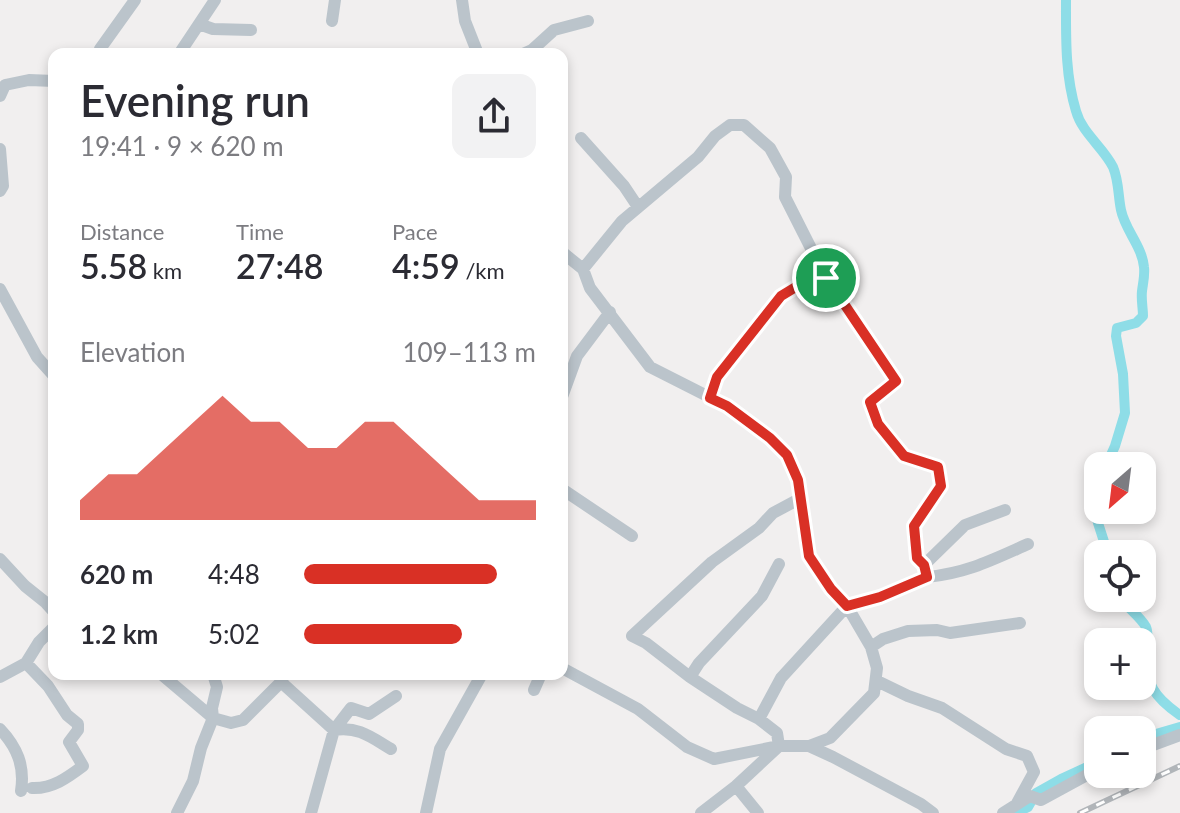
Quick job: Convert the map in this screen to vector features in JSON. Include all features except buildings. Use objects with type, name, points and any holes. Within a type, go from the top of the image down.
[{"type":"street","points":[[101,48],[135,0]]},
{"type":"street","points":[[183,48],[215,0]]},
{"type":"street","points":[[332,21],[335,0]]},
{"type":"street","points":[[462,0],[465,21],[476,48]]},
{"type":"street","points":[[534,48],[554,30],[588,21]]},
{"type":"street","points":[[199,24],[213,29],[251,30]]},
{"type":"street","points":[[0,96],[5,85],[29,80],[48,81]]},
{"type":"street","points":[[583,269],[622,221],[698,157],[715,136],[730,125],[744,125],[770,148],[786,177],[785,197],[824,274],[896,381],[870,402],[878,424],[904,456],[938,467],[941,486],[914,526],[917,558],[926,571],[946,575],[973,569],[1028,544]]},
{"type":"street","points":[[581,138],[624,186],[638,207]]},
{"type":"street","points":[[0,149],[3,186],[0,191]]},
{"type":"street","points":[[568,257],[583,269],[590,288],[650,367],[727,406],[770,438],[787,455],[798,480],[809,556],[831,589],[847,606],[871,647],[877,681],[874,693],[830,738],[809,746],[779,746],[714,759],[687,747],[638,709],[568,671]]},
{"type":"street","points":[[710,398],[717,377],[781,296],[824,274]]},
{"type":"street","points":[[0,289],[37,357],[48,369]]},
{"type":"street","points":[[568,381],[577,356],[610,312]]},
{"type":"street","points":[[568,493],[632,536]]},
{"type":"street","points":[[779,746],[777,733],[759,719],[737,708],[632,636],[712,562],[759,528],[773,513],[801,498]]},
{"type":"street","points":[[759,719],[781,678],[847,606],[880,597],[926,571],[965,525],[1005,510]]},
{"type":"street","points":[[0,559],[48,605]]},
{"type":"street","points":[[690,677],[699,663],[762,596],[779,564]]},
{"type":"street","points":[[871,647],[883,639],[908,631],[950,633],[1020,623]]},
{"type":"street","points":[[0,677],[26,663],[48,633]]},
{"type":"street","points":[[0,729],[20,758],[26,789],[42,789],[63,781],[83,766],[69,742],[78,730],[78,724],[67,715],[48,686],[26,663]]},
{"type":"street","points":[[168,680],[213,718],[231,723],[243,720],[281,680]]},
{"type":"street","points":[[177,813],[193,781],[213,718],[217,687],[215,680]]},
{"type":"street","points":[[285,680],[334,730]]},
{"type":"street","points":[[426,813],[440,749],[479,680]]},
{"type":"street","points":[[534,690],[538,680]]},
{"type":"street","points":[[877,681],[942,708],[1006,749],[1027,756],[1034,772],[1016,805]]},
{"type":"street","points":[[311,813],[334,730],[351,708],[369,714],[396,696]]},
{"type":"street","points":[[334,730],[347,728],[366,733],[391,749]]},
{"type":"street","points":[[1156,744],[1180,735]]},
{"type":"street","points":[[701,813],[779,746]]},
{"type":"street","points":[[809,746],[909,797],[933,813]]},
{"type":"street","points":[[1003,813],[1084,775]]},
{"type":"street","points":[[736,786],[758,813]]},
{"type":"waterway","points":[[1066,0],[1068,70],[1076,111],[1083,126],[1113,167],[1123,217],[1144,267],[1143,316],[1136,323],[1117,328],[1125,413],[1112,452]]},
{"type":"waterway","points":[[1098,524],[1103,540]]},
{"type":"waterway","points":[[1134,612],[1146,627],[1147,673],[1153,689],[1180,715]]},
{"type":"waterway","points":[[1156,734],[1180,727]]},
{"type":"waterway","points":[[1016,813],[1028,807],[1036,793],[1084,768]]},
{"type":"railway","points":[[1080,813],[1180,766]]},
{"type":"route","points":[[822,271],[826,278],[896,381],[870,402],[878,424],[904,456],[938,467],[941,486],[914,526],[917,558],[924,565],[927,577],[880,597],[847,606],[831,589],[809,556],[798,480],[787,455],[770,438],[727,406],[710,398],[717,377],[781,296],[822,271]]}]
